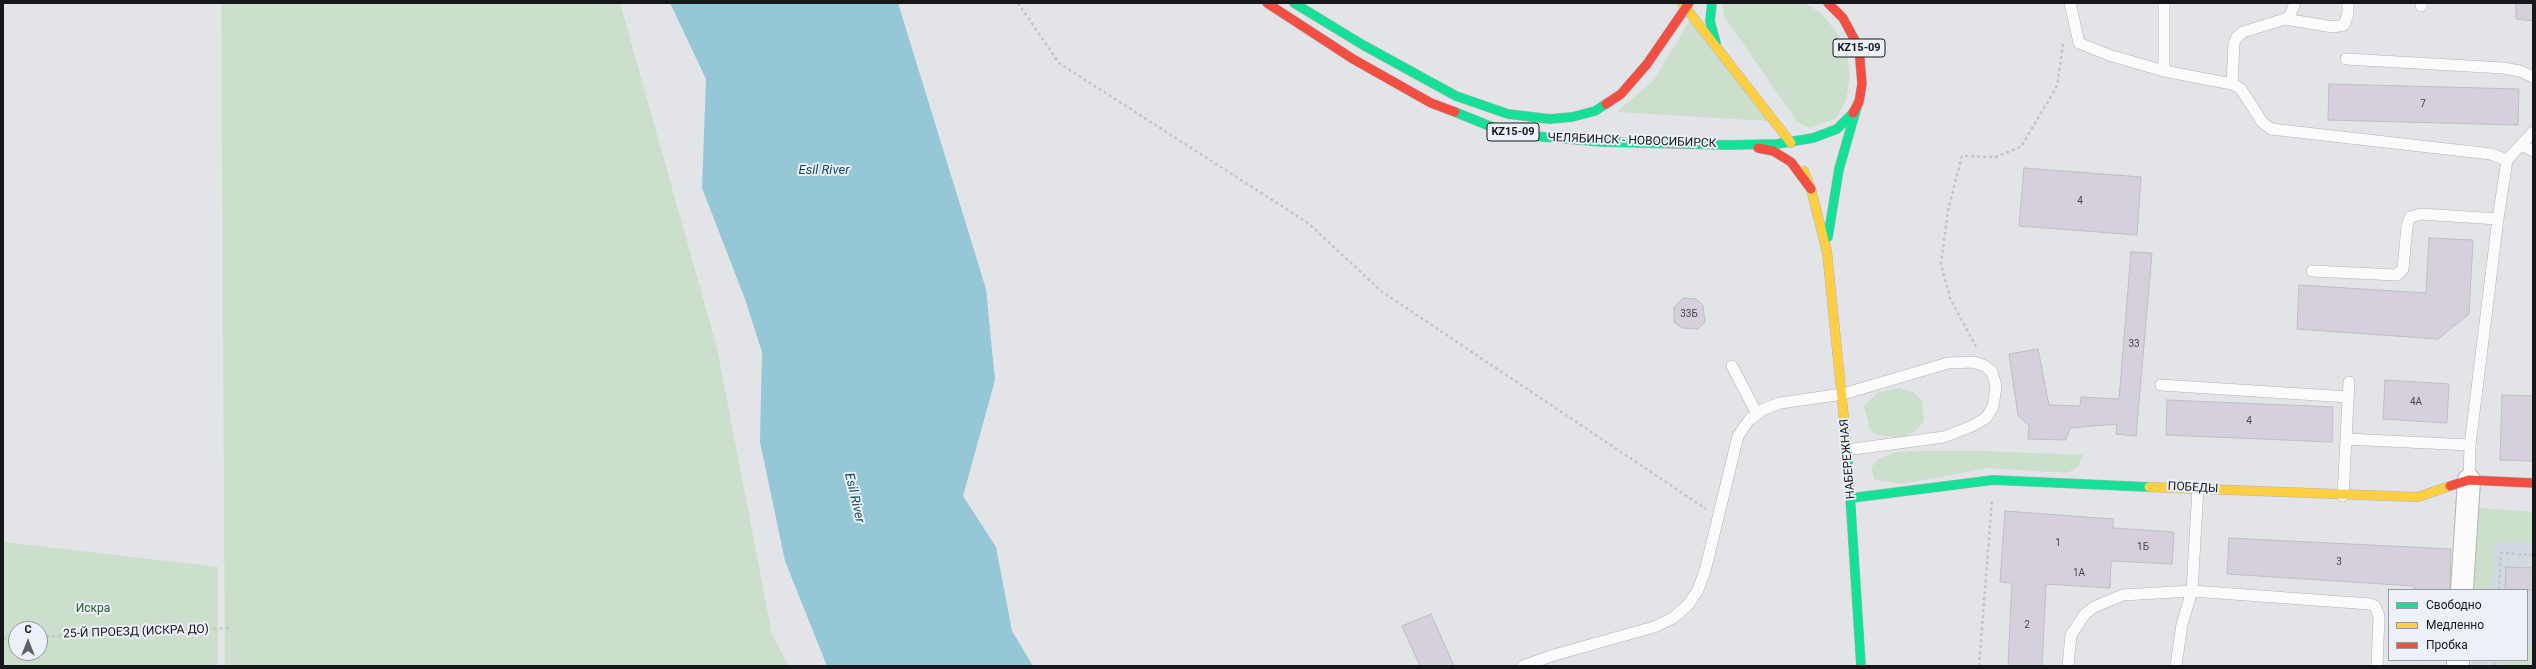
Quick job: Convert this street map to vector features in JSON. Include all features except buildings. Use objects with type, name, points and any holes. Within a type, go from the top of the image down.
[{"type":"main road","name":"ЧЕЛЯБИНСК - НОВОСИБИРСК","points":[[1267,3],[1353,59],[1431,103],[1492,127],[1534,136],[1603,142],[1729,145],[1791,142],[1818,137],[1837,129],[1851,116],[1859,102],[1862,84],[1859,48],[1843,18],[1828,3]]},
{"type":"main road","name":"ЧЕЛЯБИНСК - НОВОСИБИРСК","points":[[1294,3],[1364,45],[1456,96],[1508,114],[1550,119],[1572,118],[1595,111],[1620,94],[1647,64],[1685,4],[1791,142]]},
{"type":"main road","points":[[1712,3],[1711,26],[1723,54]]},
{"type":"main road","name":"НАБЕРЕЖНАЯ","points":[[1827,252],[1839,169],[1859,102]]},
{"type":"main road","name":"НАБЕРЕЖНАЯ","points":[[1791,142],[1811,189],[1827,252],[1843,394],[1846,450],[1851,498],[1860,666]]},
{"type":"main road","points":[[1729,145],[1766,150],[1780,154],[1799,171],[1811,189]]},
{"type":"main road","name":"ПОБЕДЫ","points":[[1851,498],[1993,480],[2198,488],[2343,496],[2418,497],[2469,480],[2533,483]]},
{"type":"street","points":[[2462,589],[2469,480]]},
{"type":"lane","points":[[2070,3],[2079,43],[2109,55],[2164,71],[2232,84],[2241,89],[2262,122],[2271,129],[2492,154],[2507,160]]},
{"type":"lane","points":[[2164,3],[2164,71]]},
{"type":"lane","points":[[2232,84],[2234,43],[2237,37],[2243,32],[2285,19],[2290,15],[2295,3]]},
{"type":"lane","points":[[2285,19],[2333,27],[2344,25],[2348,14],[2348,3]]},
{"type":"lane","points":[[2346,58],[2503,68],[2520,71],[2533,77]]},
{"type":"lane","points":[[2469,480],[2470,445],[2498,219],[2507,160],[2533,132]]},
{"type":"lane","points":[[2522,145],[2533,151]]},
{"type":"lane","points":[[2312,270],[2397,275],[2404,269],[2407,226],[2410,217],[2421,214],[2498,219]]},
{"type":"lane","points":[[1523,666],[1554,655],[1654,627],[1673,618],[1688,605],[1698,590],[1738,436],[1742,428],[1757,414],[1780,403],[1843,394],[1948,363],[1974,362],[1985,366],[1992,372],[1996,386],[1993,407],[1986,418],[1982,421],[1944,437],[1846,450]]},
{"type":"lane","points":[[1732,366],[1757,414]]},
{"type":"lane","points":[[2343,496],[2349,382]]},
{"type":"lane","points":[[2161,385],[2348,397]]},
{"type":"lane","points":[[2346,439],[2470,445]]},
{"type":"lane","points":[[2176,666],[2182,624],[2192,591],[2198,488]]},
{"type":"lane","points":[[2068,666],[2071,635],[2085,614],[2094,607],[2109,599],[2123,595],[2192,591],[2370,604],[2378,611],[2379,616],[2376,666]]},
{"type":"path","points":[[1018,3],[1059,63],[1308,223],[1381,291],[1718,517]]},
{"type":"path","points":[[1985,366],[1950,298],[1941,264],[1948,210],[1962,156],[1995,157],[2021,147],[2057,86],[2064,41]]},
{"type":"path","points":[[1979,666],[1993,480]]},
{"type":"path","points":[[2499,589],[2501,553],[2533,555]]},
{"type":"path","name":"25-Й ПРОЕЗД (ИСКРА ДО)","points":[[48,637],[231,628]]},
{"type":"shaded area","points":[[2477,508],[2533,512],[2533,666],[2471,666],[2472,661],[2528,661],[2528,589],[2474,589]]},
{"type":"green space","points":[[221,3],[620,3],[717,348],[772,635],[789,666],[225,666]]},
{"type":"green space","points":[[1722,3],[1806,3],[1823,15],[1839,36],[1848,61],[1850,76],[1846,100],[1836,118],[1811,128],[1804,126],[1796,120],[1724,16]]},
{"type":"green space","points":[[1690,20],[1769,121],[1617,112],[1654,80]]},
{"type":"green space","points":[[1899,388],[1913,392],[1922,400],[1924,421],[1914,432],[1900,438],[1879,435],[1870,430],[1864,406],[1877,393]]},
{"type":"green space","points":[[1982,451],[2083,455],[2078,467],[2067,473],[1988,468],[1901,484],[1875,480],[1871,468],[1878,459],[1896,452]]},
{"type":"green space","points":[[2477,508],[2533,512],[2533,544],[2495,542],[2491,589],[2474,589]]},
{"type":"green space","name":"Искра","points":[[3,542],[218,567],[218,666],[3,666]]},
{"type":"green space","points":[[2528,643],[2533,643],[2533,666],[2503,666],[2502,661],[2528,661]]},
{"type":"water","name":"Esil River","points":[[670,3],[898,3],[986,289],[995,380],[963,496],[996,547],[1012,631],[1033,666],[827,666],[785,561],[760,442],[762,352],[745,299],[702,188],[706,79]]},
{"type":"traffic: fast","points":[[1294,3],[1363,45],[1456,96],[1508,114],[1550,119],[1572,117],[1595,111],[1606,104]]},
{"type":"traffic: fast","points":[[1712,3],[1710,21],[1716,43]]},
{"type":"traffic: fast","points":[[1828,237],[1839,169],[1858,103]]},
{"type":"traffic: fast","points":[[1455,112],[1492,127],[1534,136],[1603,142],[1729,145],[1777,144],[1813,138],[1837,129],[1853,113]]},
{"type":"traffic: fast","points":[[1847,448],[1861,666]]},
{"type":"traffic: fast","points":[[1851,498],[1993,480],[2149,487]]},
{"type":"traffic: slow","points":[[1682,3],[1791,143]]},
{"type":"traffic: slow","points":[[1804,171],[1811,189],[1827,252],[1847,448]]},
{"type":"traffic: slow","points":[[2149,487],[2418,497],[2450,486]]},
{"type":"traffic: jam","points":[[1267,3],[1353,59],[1431,103],[1455,112]]},
{"type":"traffic: jam","points":[[1606,104],[1621,94],[1647,64],[1689,3]]},
{"type":"traffic: jam","points":[[1828,3],[1843,18],[1859,48],[1862,84],[1859,102],[1853,113]]},
{"type":"traffic: jam","points":[[1758,148],[1773,151],[1791,162],[1811,189]]},
{"type":"traffic: jam","points":[[2450,486],[2469,480],[2533,483]]}]
